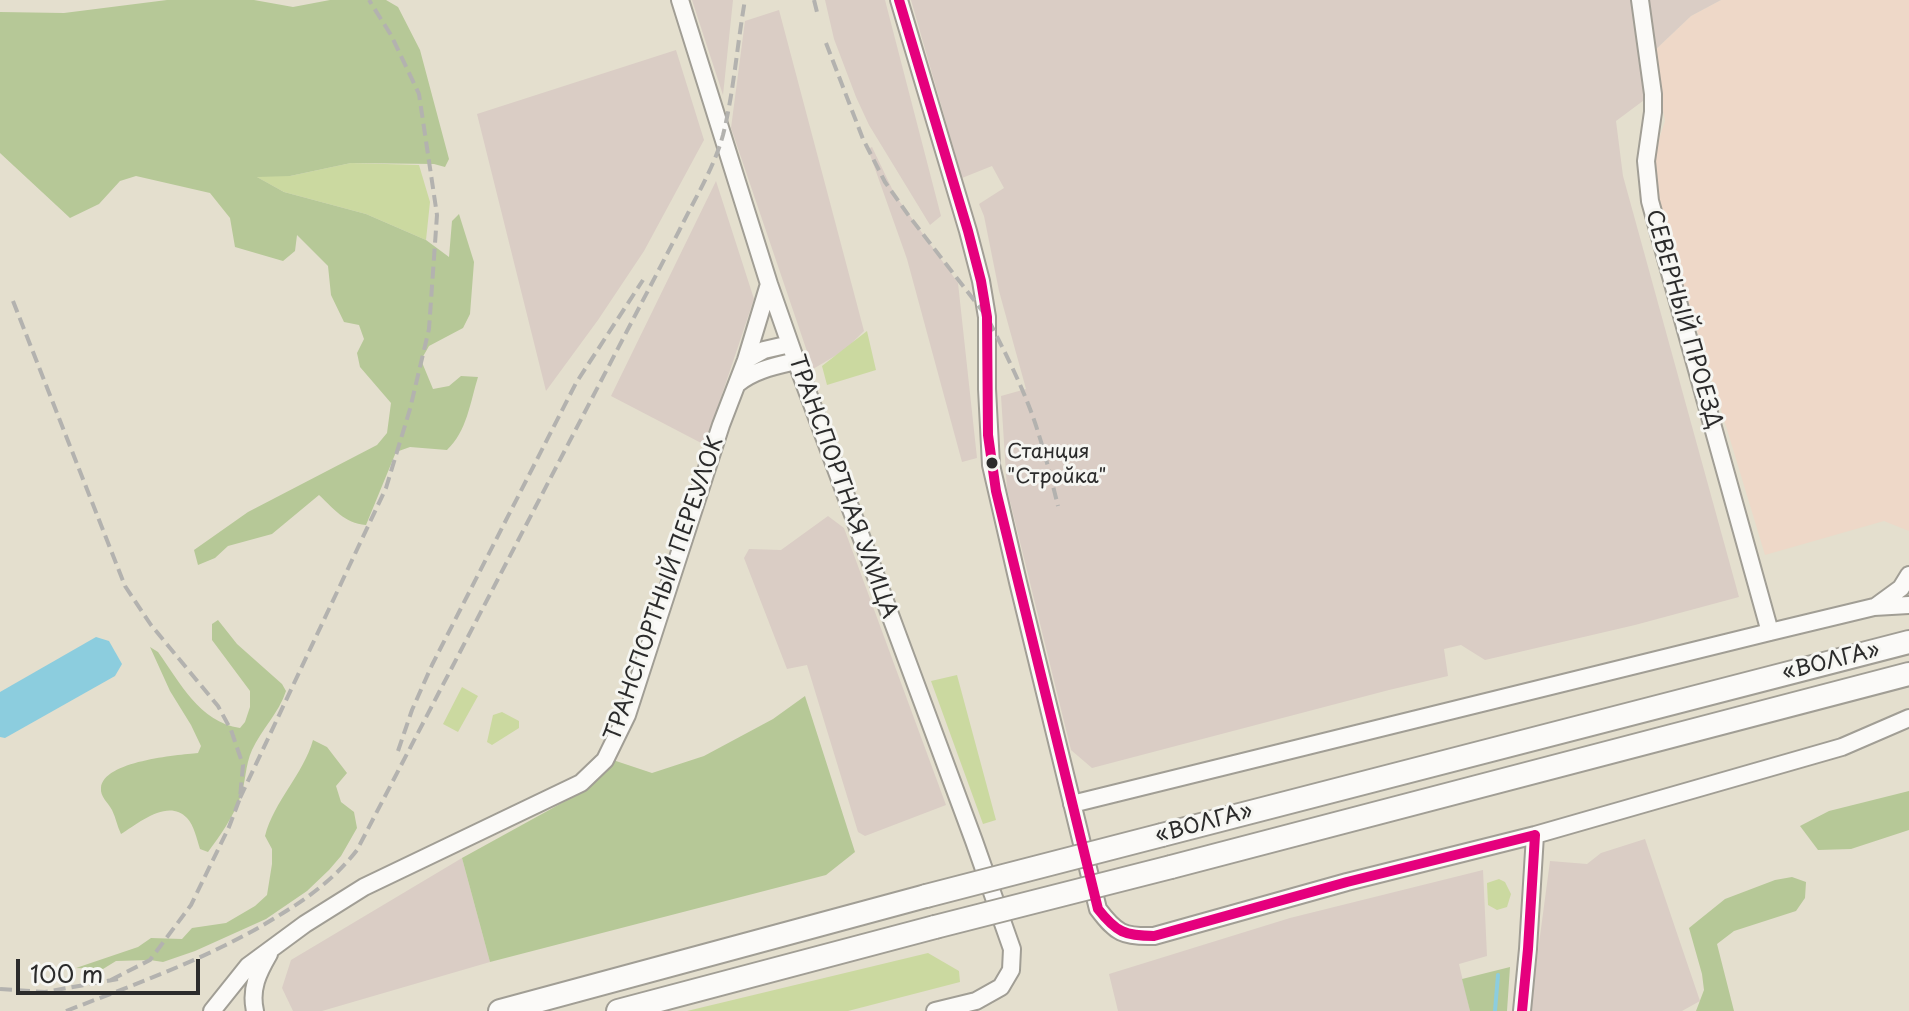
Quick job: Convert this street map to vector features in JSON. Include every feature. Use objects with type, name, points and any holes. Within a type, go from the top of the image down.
[{"type":"highway","name":"«ВОЛГА»","points":[[500,1011],[926,896],[1909,642]]},
{"type":"highway","name":"«ВОЛГА»","points":[[618,1011],[1909,674]]},
{"type":"street","name":"ТРАНСПОРТНАЯ УЛИЦА","points":[[680,0],[769,284],[1012,949],[1011,970],[1001,987],[976,1001],[935,1011]]},
{"type":"street","points":[[899,0],[981,281],[987,317],[991,465],[1015,569],[1098,909],[1117,931],[1127,936],[1154,936],[1347,882],[1535,835],[1842,747],[1909,718]]},
{"type":"street","name":"СЕВЕРНЫЙ ПРОЕЗД","points":[[1640,0],[1653,94],[1646,161],[1650,201],[1770,632]]},
{"type":"street","name":"ТРАНСПОРТНЫЙ ПЕРЕУЛОК","points":[[212,1011],[248,966],[364,887],[581,783],[605,760],[627,715],[769,284]]},
{"type":"street","points":[[746,360],[764,350],[790,344]]},
{"type":"street","points":[[737,384],[747,376],[796,361]]},
{"type":"street","points":[[1874,607],[1901,588],[1909,575]]},
{"type":"street","points":[[1072,804],[1874,607],[1909,605]]},
{"type":"street","points":[[1522,1011],[1535,835]]},
{"type":"street","points":[[255,1011],[254,988],[258,973],[274,946]]},
{"type":"shaded area","points":[[692,0],[733,0],[723,95],[707,46]]},
{"type":"shaded area","points":[[825,0],[885,0],[941,216],[930,225],[869,125],[834,39]]},
{"type":"shaded area","points":[[911,0],[1721,0],[1691,16],[1652,53],[1659,89],[1616,121],[1623,176],[1739,597],[1485,660],[1461,645],[1444,649],[1448,676],[1092,768],[1071,750],[1007,489],[1001,396],[1026,389],[979,204],[1004,188],[992,166],[962,178]]},
{"type":"shaded area","points":[[1721,0],[1909,0],[1909,531],[1884,521],[1765,555],[1657,198],[1652,160],[1665,121],[1652,53],[1691,16]]},
{"type":"shaded area","points":[[779,10],[864,331],[845,350],[813,369],[731,128],[745,21]]},
{"type":"shaded area","points":[[676,50],[704,140],[644,251],[546,391],[477,114]]},
{"type":"shaded area","points":[[872,147],[895,195],[958,283],[977,458],[962,462],[907,259],[868,149]]},
{"type":"shaded area","points":[[716,181],[754,299],[705,445],[611,396]]},
{"type":"shaded area","points":[[828,516],[844,528],[946,805],[865,836],[858,832],[807,665],[787,669],[744,558],[749,549],[781,550]]},
{"type":"shaded area","points":[[1645,839],[1700,1001],[1682,1011],[1530,1011],[1550,861],[1587,864],[1601,853]]},
{"type":"shaded area","points":[[462,858],[490,962],[322,1011],[293,1011],[282,988],[291,960]]},
{"type":"shaded area","points":[[1483,870],[1487,956],[1459,964],[1470,1011],[1118,1011],[1109,974],[1290,918]]},
{"type":"green space","points":[[167,0],[254,0],[293,7],[330,0],[386,0],[398,7],[420,50],[449,159],[445,167],[434,164],[351,163],[290,176],[257,177],[284,192],[366,214],[426,240],[449,257],[452,221],[459,214],[474,262],[470,314],[463,328],[429,346],[421,360],[433,389],[449,386],[461,376],[478,377],[463,425],[447,450],[410,447],[396,452],[366,525],[345,518],[319,495],[272,534],[228,546],[215,558],[198,565],[194,550],[248,512],[377,445],[387,433],[391,403],[360,367],[357,353],[364,339],[359,325],[344,322],[331,295],[328,266],[297,235],[295,251],[283,261],[235,247],[230,218],[210,193],[136,176],[120,181],[99,204],[70,218],[0,153],[0,12],[64,13]]},
{"type":"green space","points":[[351,163],[419,165],[430,202],[426,240],[366,214],[284,192],[255,176],[290,176]]},
{"type":"green space","points":[[867,331],[876,370],[827,385],[822,366]]},
{"type":"green space","points":[[218,620],[237,644],[286,691],[252,750],[237,805],[208,852],[200,849],[187,818],[179,812],[154,814],[121,834],[102,794],[105,779],[114,771],[142,761],[198,753],[201,746],[150,647],[158,652],[192,699],[213,718],[240,728],[245,722],[250,707],[250,691],[212,640],[212,624]]},
{"type":"green space","points":[[957,675],[996,820],[983,824],[931,681]]},
{"type":"green space","points":[[462,687],[478,696],[458,732],[443,724]]},
{"type":"green space","points":[[805,696],[855,852],[826,875],[490,962],[462,858],[580,793],[613,760],[652,773],[704,756],[773,719]]},
{"type":"green space","points":[[502,712],[519,721],[519,728],[492,745],[487,742],[493,715]]},
{"type":"green space","points":[[313,740],[327,747],[347,773],[336,786],[341,802],[354,812],[357,828],[329,870],[307,891],[266,919],[195,951],[163,962],[116,961],[103,969],[76,968],[138,947],[151,938],[182,939],[192,928],[226,923],[267,895],[272,849],[265,836]]},
{"type":"green space","points":[[1909,791],[1909,830],[1851,849],[1818,850],[1800,826],[1829,811]]},
{"type":"green space","points":[[1792,877],[1806,882],[1805,898],[1796,911],[1734,931],[1717,944],[1734,1011],[1696,1011],[1704,990],[1689,928],[1725,899],[1775,880]]},
{"type":"green space","points":[[1499,879],[1505,882],[1511,894],[1507,907],[1497,910],[1488,905],[1487,883]]},
{"type":"green space","points":[[928,953],[959,971],[960,982],[848,1011],[687,1011]]},
{"type":"green space","points":[[1510,967],[1507,1011],[1470,1011],[1462,979]]},
{"type":"water","points":[[96,637],[109,641],[122,664],[115,676],[5,738],[0,737],[0,692]]},
{"type":"waterway","points":[[1495,1011],[1498,975]]},
{"type":"railway","points":[[240,798],[386,488],[410,409],[429,329],[437,215],[419,94],[391,35],[369,0]]},
{"type":"railway","points":[[66,1011],[177,967],[257,928],[313,892],[357,850],[709,172],[727,118],[745,0]]},
{"type":"railway","points":[[814,0],[817,12]]},
{"type":"railway","points":[[826,43],[863,139],[885,182],[987,317],[1033,417],[1058,506]]},
{"type":"railway","points":[[398,751],[432,665],[576,383],[643,280]]},
{"type":"railway","points":[[13,301],[125,586],[151,625],[218,706],[231,730],[243,765],[240,798],[191,905],[150,960],[109,981]]},
{"type":"railway","points":[[0,989],[45,992],[118,979]]},
{"type":"transit line","points":[[899,0],[981,281],[987,317],[988,435],[996,491],[1098,909],[1122,931],[1154,936],[1347,882],[1535,835]]},
{"type":"transit line","points":[[1522,1011],[1535,835]]},
{"type":"place","name":"Станция \"Стройка\"","points":[[992,463]]}]
